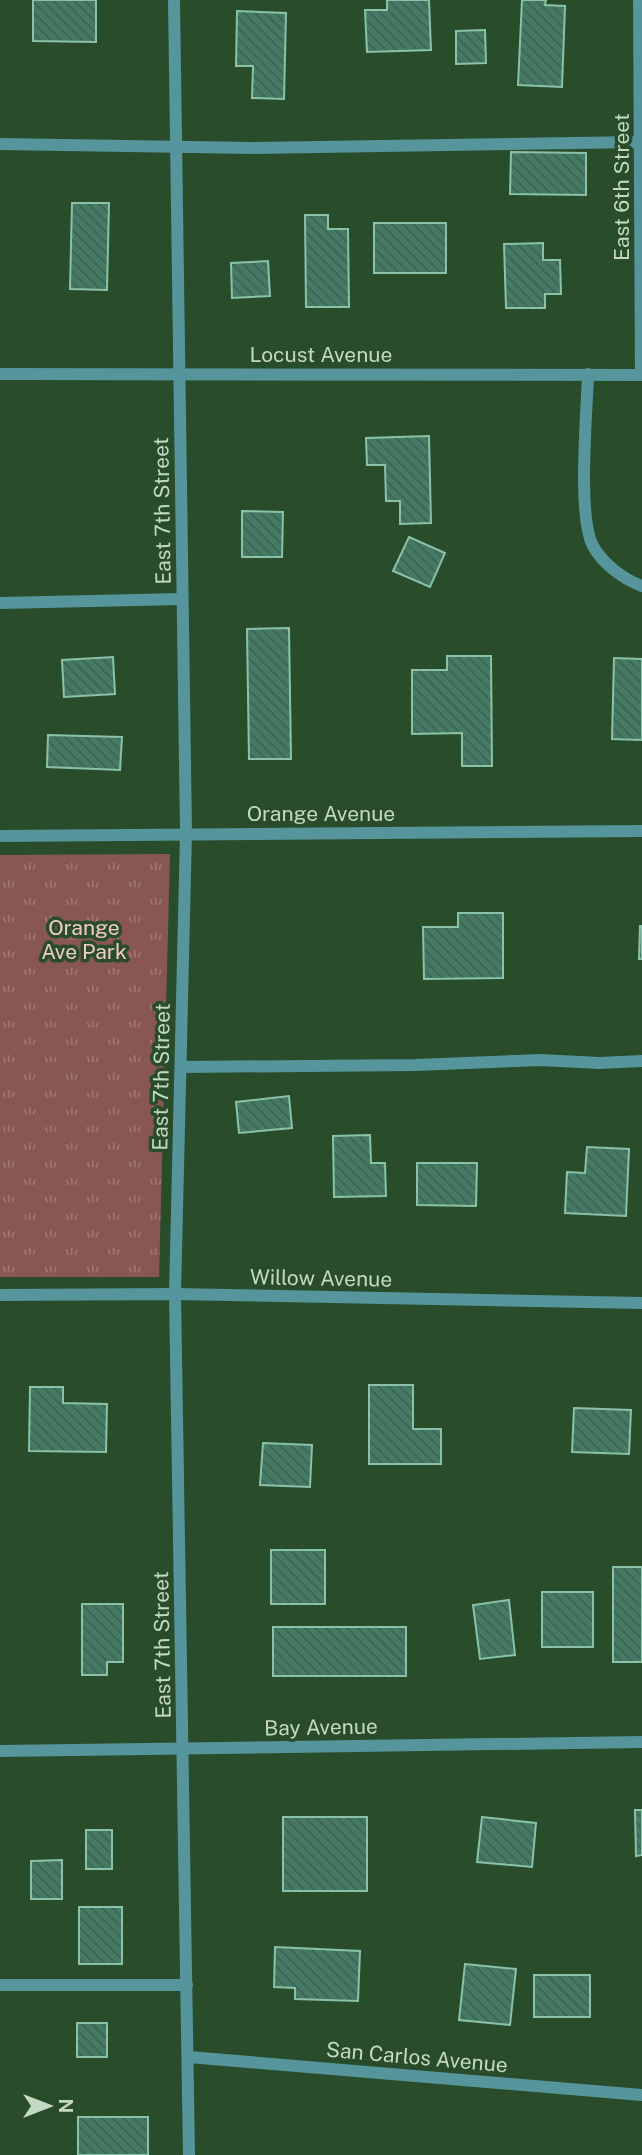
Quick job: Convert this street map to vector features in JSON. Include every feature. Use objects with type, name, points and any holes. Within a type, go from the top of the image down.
[{"type":"street","name":"East 7th Street","points":[[174,0],[186,833],[175,1294],[190,2155]]},
{"type":"street","name":"East 6th Street","points":[[639,0],[642,374]]},
{"type":"street","points":[[0,145],[253,148],[640,137]]},
{"type":"street","name":"Locust Avenue","points":[[0,374],[642,374]]},
{"type":"street","points":[[588,374],[587,525],[592,544],[604,562],[632,583],[642,586]]},
{"type":"street","points":[[0,603],[182,599]]},
{"type":"street","name":"Orange Avenue","points":[[0,836],[642,831]]},
{"type":"street","points":[[181,1067],[416,1065],[540,1060],[599,1063],[642,1061]]},
{"type":"street","name":"Willow Avenue","points":[[0,1295],[175,1294],[642,1303]]},
{"type":"street","name":"Bay Avenue","points":[[0,1751],[642,1742]]},
{"type":"street","points":[[0,1985],[187,1986]]},
{"type":"street","name":"San Carlos Avenue","points":[[189,2057],[642,2095]]},
{"type":"green space","name":"Orange Ave Park","points":[[170,854],[159,1277],[0,1277],[0,855]]},
{"type":"building","points":[[33,0],[96,0],[96,42],[33,41]]},
{"type":"building","points":[[387,0],[429,0],[431,50],[367,52],[365,10],[387,10]]},
{"type":"building","points":[[522,0],[546,0],[545,5],[565,6],[562,87],[518,85]]},
{"type":"building","points":[[237,11],[286,13],[284,99],[252,98],[253,66],[236,66]]},
{"type":"building","points":[[485,30],[486,63],[456,64],[456,31]]},
{"type":"building","points":[[511,152],[586,153],[586,195],[510,194]]},
{"type":"building","points":[[72,203],[109,203],[107,290],[70,289]]},
{"type":"building","points":[[305,215],[328,215],[328,229],[348,229],[349,307],[306,307]]},
{"type":"building","points":[[374,223],[446,223],[446,273],[374,273]]},
{"type":"building","points":[[543,243],[543,260],[560,260],[561,294],[545,294],[545,308],[506,308],[504,244]]},
{"type":"building","points":[[268,261],[270,296],[232,298],[231,263]]},
{"type":"building","points":[[429,436],[431,523],[400,524],[400,501],[386,501],[385,465],[367,465],[366,438]]},
{"type":"building","points":[[242,511],[283,512],[282,557],[242,557]]},
{"type":"building","points":[[409,537],[445,553],[430,587],[393,571]]},
{"type":"building","points":[[289,628],[291,759],[249,759],[247,629]]},
{"type":"building","points":[[447,656],[491,656],[492,766],[462,766],[462,733],[412,734],[412,670],[447,670]]},
{"type":"building","points":[[113,657],[115,694],[64,697],[62,660]]},
{"type":"building","points":[[614,658],[642,659],[642,740],[612,739]]},
{"type":"building","points":[[48,735],[122,737],[120,770],[47,767]]},
{"type":"building","points":[[458,913],[503,913],[503,978],[424,979],[423,927],[458,927]]},
{"type":"building","points":[[642,926],[642,959],[639,959]]},
{"type":"building","points":[[289,1096],[292,1128],[239,1133],[236,1102]]},
{"type":"building","points":[[370,1135],[371,1163],[385,1163],[386,1196],[334,1197],[333,1136]]},
{"type":"building","points":[[587,1147],[629,1149],[626,1216],[565,1213],[567,1172],[585,1173]]},
{"type":"building","points":[[417,1163],[477,1163],[476,1206],[417,1205]]},
{"type":"building","points":[[369,1385],[413,1385],[413,1429],[441,1429],[441,1464],[369,1464]]},
{"type":"building","points":[[30,1387],[63,1387],[63,1403],[107,1404],[106,1452],[29,1451]]},
{"type":"building","points":[[574,1408],[631,1410],[629,1454],[572,1452]]},
{"type":"building","points":[[263,1443],[312,1445],[310,1487],[260,1485]]},
{"type":"building","points":[[271,1550],[325,1550],[325,1604],[271,1604]]},
{"type":"building","points":[[613,1567],[642,1567],[642,1662],[613,1662]]},
{"type":"building","points":[[542,1592],[593,1592],[593,1647],[542,1647]]},
{"type":"building","points":[[509,1600],[515,1655],[480,1659],[473,1605]]},
{"type":"building","points":[[82,1604],[123,1604],[123,1662],[107,1662],[107,1675],[82,1675]]},
{"type":"building","points":[[273,1627],[406,1627],[406,1676],[273,1676]]},
{"type":"building","points":[[635,1810],[642,1810],[642,1855],[636,1856]]},
{"type":"building","points":[[283,1817],[367,1817],[367,1891],[283,1891]]},
{"type":"building","points":[[482,1817],[536,1823],[532,1867],[477,1862]]},
{"type":"building","points":[[86,1830],[112,1830],[112,1869],[86,1869]]},
{"type":"building","points":[[62,1860],[62,1899],[31,1899],[31,1861]]},
{"type":"building","points":[[79,1907],[122,1907],[122,1964],[79,1964]]},
{"type":"building","points":[[275,1947],[360,1951],[358,2001],[295,1999],[295,1988],[274,1987]]},
{"type":"building","points":[[465,1964],[516,1969],[510,2025],[459,2020]]},
{"type":"building","points":[[534,1975],[590,1975],[590,2017],[534,2017]]},
{"type":"building","points":[[77,2023],[107,2023],[107,2057],[77,2057]]},
{"type":"building","points":[[78,2117],[148,2117],[148,2155],[78,2155]]}]
